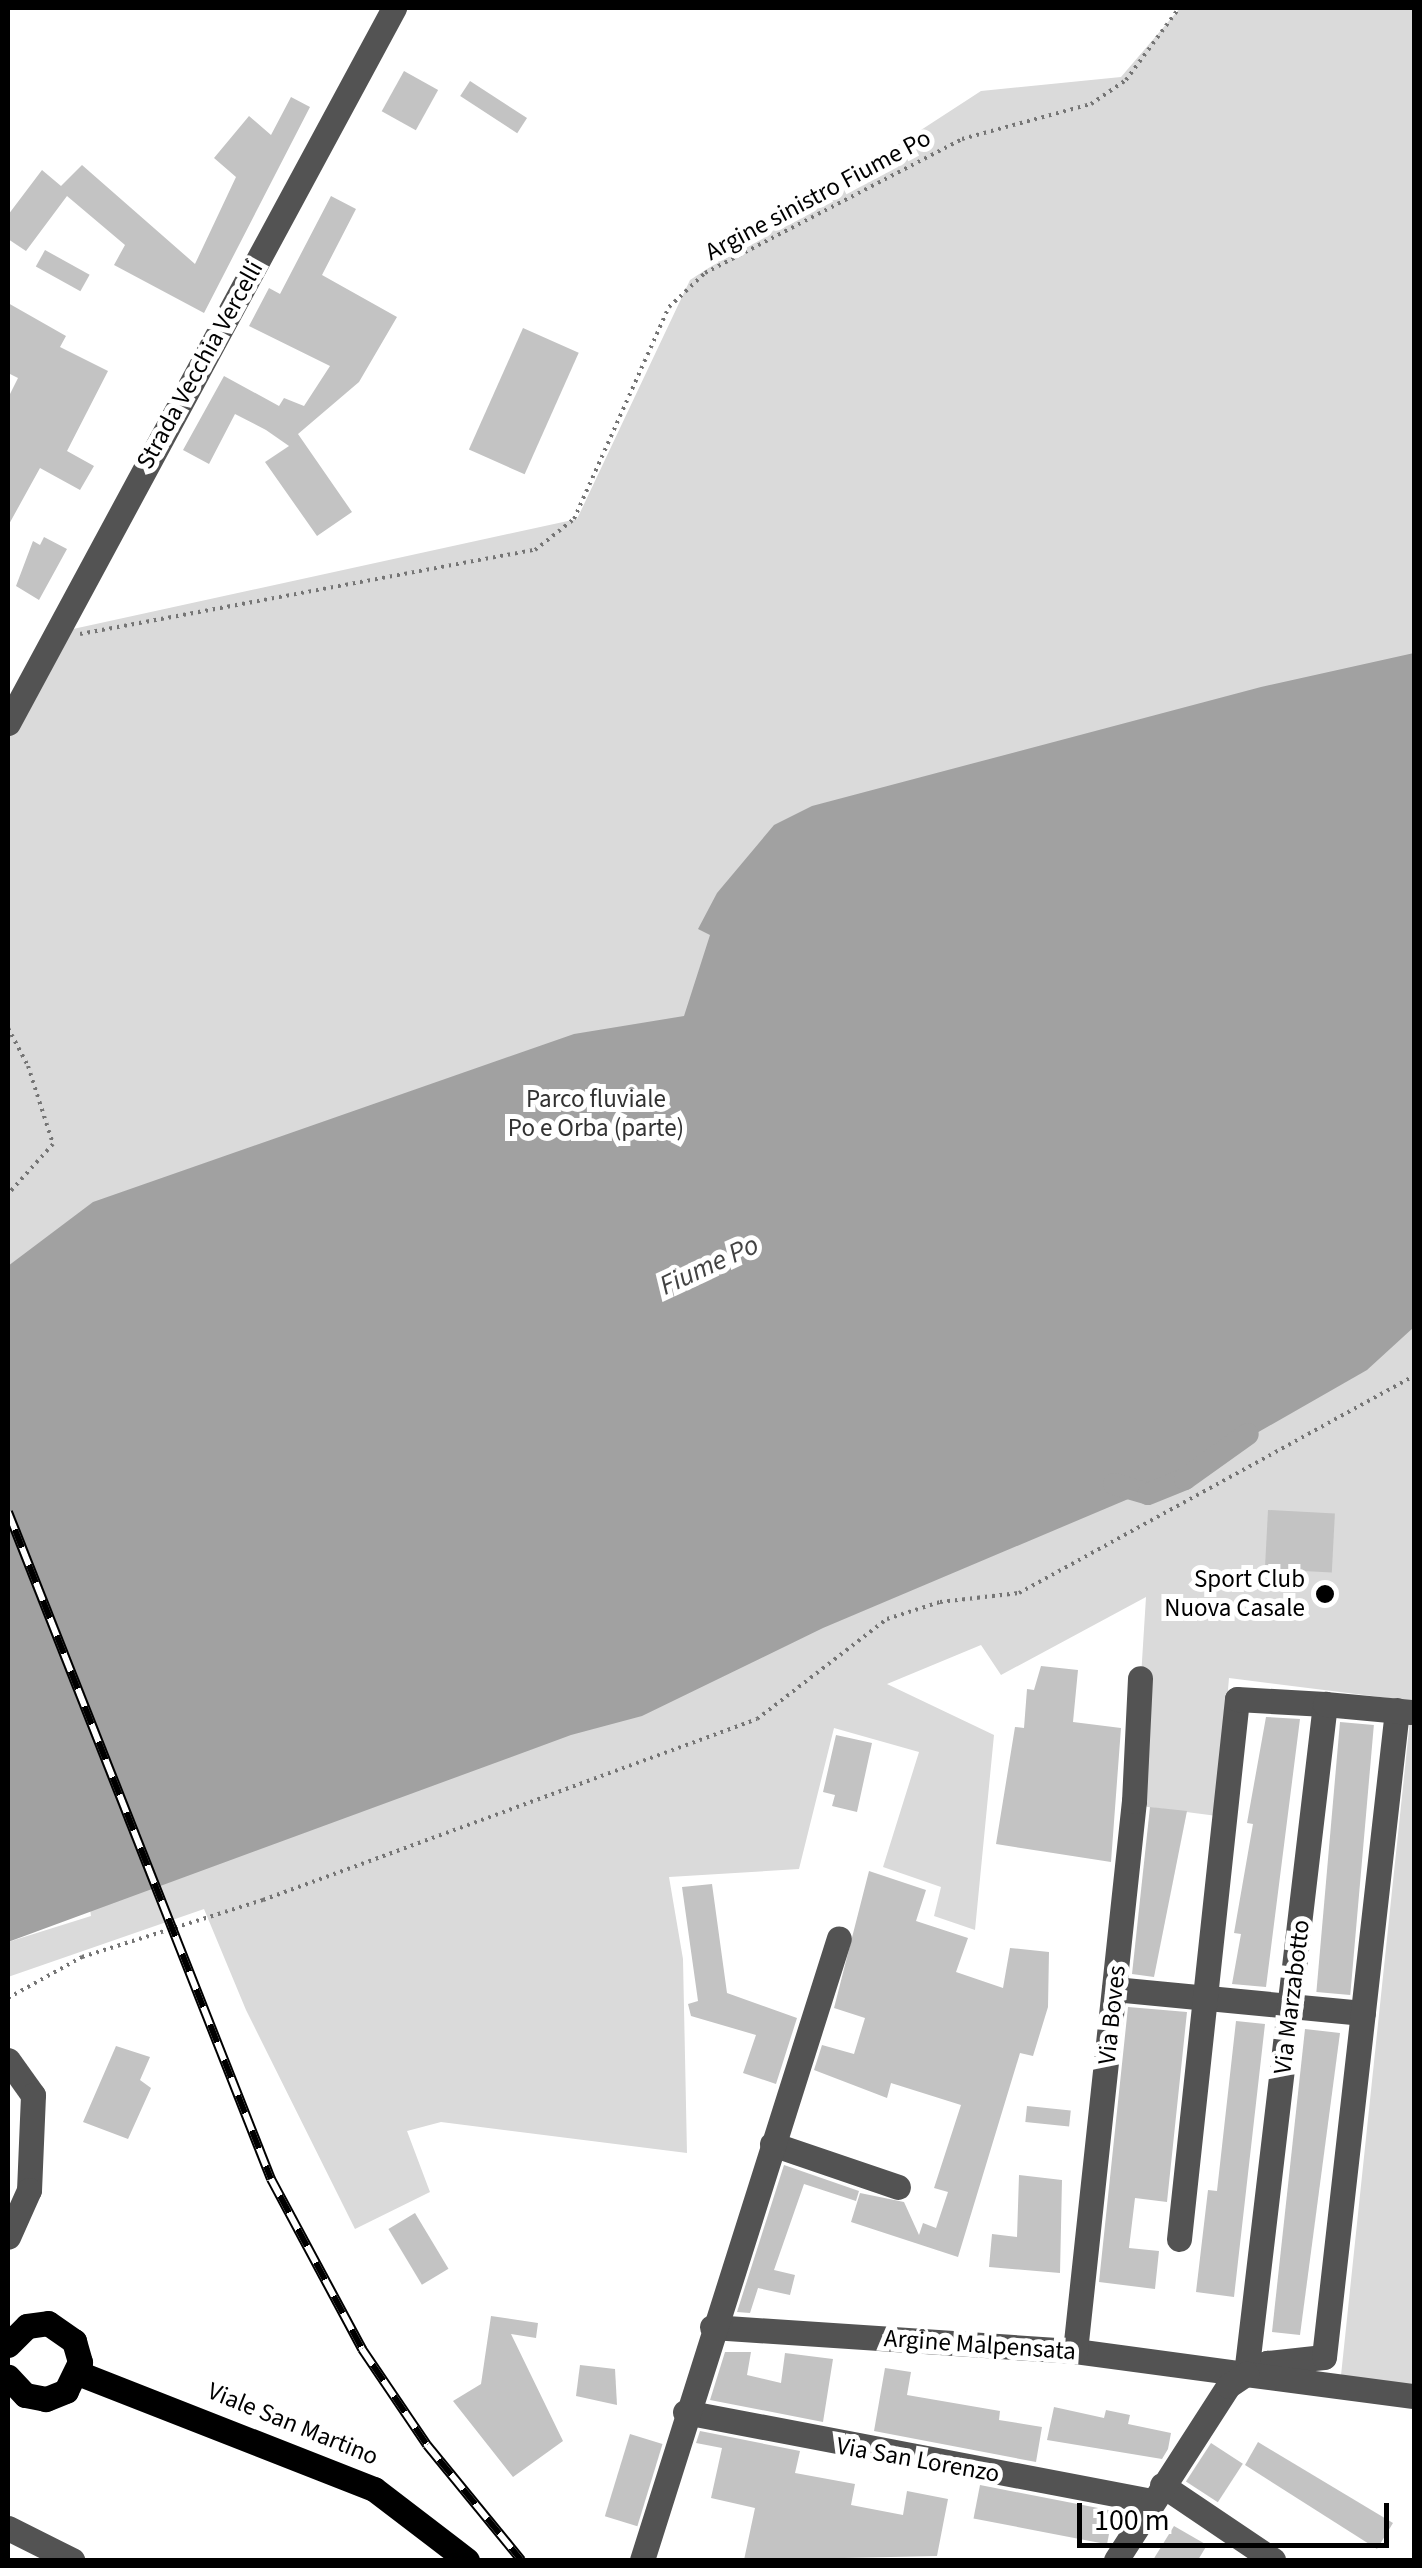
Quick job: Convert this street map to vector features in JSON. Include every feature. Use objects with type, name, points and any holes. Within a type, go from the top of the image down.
[{"type":"main road","points":[[8,2345],[27,2326],[58,2327],[79,2351],[78,2373],[66,2390],[46,2399],[25,2395],[8,2377]]},
{"type":"main road","name":"Viale San Martino","points":[[78,2373],[374,2489],[467,2560]]},
{"type":"street","name":"Strada Vecchia Vercelli","points":[[8,723],[394,8]]},
{"type":"street","name":"Via Boves","points":[[1076,2351],[1114,1989],[1140,1678]]},
{"type":"street","points":[[1114,1989],[1202,1996],[1291,2004],[1363,2014],[1404,1711],[1236,1699],[1202,1996],[1179,2239]]},
{"type":"street","name":"Via Marzabotto","points":[[1246,2374],[1325,1704]]},
{"type":"street","points":[[642,2560],[685,2412],[839,1938]]},
{"type":"street","name":"Argine Malpensata","points":[[1246,2374],[1267,2363],[1324,2357],[1363,2014]]},
{"type":"street","points":[[8,2060],[32,2095],[29,2190],[8,2237]]},
{"type":"street","points":[[772,2144],[898,2187]]},
{"type":"street","name":"Argine Malpensata","points":[[712,2327],[1076,2351],[1414,2396]]},
{"type":"street","points":[[1116,2560],[1228,2386],[1246,2374]]},
{"type":"street","name":"Via San Lorenzo","points":[[685,2412],[1157,2493]]},
{"type":"street","points":[[1157,2493],[1272,2560]]},
{"type":"street","points":[[8,2528],[72,2560]]},
{"type":"path","name":"Argine sinistro Fiume Po","points":[[51,639],[534,550],[574,519],[669,306],[705,273],[962,140],[1091,104],[1126,80],[1178,8]]},
{"type":"path","points":[[8,1028],[28,1066],[53,1144],[8,1194]]},
{"type":"path","points":[[8,1998],[82,1957],[263,1900],[757,1720],[887,1619],[940,1602],[1019,1592],[1414,1376]]},
{"type":"green space","name":"Parco fluviale Po e Orba (parte)","points":[[1180,8],[1414,8],[1414,2390],[1340,2385],[1412,1701],[1229,1678],[1217,1816],[1133,1805],[1146,1597],[1001,1675],[981,1645],[887,1684],[994,1735],[975,1930],[934,1916],[941,1887],[883,1867],[919,1752],[834,1728],[799,1869],[669,1877],[683,1959],[687,2153],[441,2122],[407,2131],[430,2192],[355,2229],[246,2010],[204,1909],[8,1977],[8,1942],[91,1916],[8,1368],[8,731],[73,629],[577,519],[690,280],[981,91],[1121,77]]},
{"type":"water","name":"Fiume Po","points":[[1414,653],[1414,1327],[1367,1370],[1178,1478],[823,1628],[642,1716],[571,1735],[8,1942],[8,1266],[93,1202],[574,1034],[684,1016],[710,935],[698,929],[717,893],[774,825],[812,806],[1261,687]]},
{"type":"building","points":[[404,71],[438,90],[416,130],[382,111]]},
{"type":"building","points":[[470,81],[527,118],[517,133],[460,96]]},
{"type":"building","points":[[291,97],[310,107],[204,313],[114,265],[125,245],[67,196],[26,251],[8,239],[8,215],[42,170],[61,186],[82,165],[195,264],[236,177],[214,158],[249,116],[271,135]]},
{"type":"building","points":[[331,196],[356,209],[322,275],[397,317],[359,382],[298,434],[352,512],[317,536],[265,462],[289,446],[266,430],[235,414],[209,464],[183,450],[224,376],[279,406],[284,398],[304,406],[330,366],[249,326],[269,288],[280,294]]},
{"type":"building","points":[[45,250],[90,275],[80,291],[36,267]]},
{"type":"building","points":[[8,303],[66,336],[60,347],[108,371],[67,451],[94,466],[80,490],[40,468],[8,526],[8,398],[18,378],[8,373]]},
{"type":"building","points":[[523,328],[579,353],[525,474],[469,450]]},
{"type":"building","points":[[44,537],[67,549],[39,600],[16,586],[33,541],[40,545]]},
{"type":"building","points":[[1268,1510],[1335,1514],[1332,1572],[1265,1569]]},
{"type":"building","points":[[1041,1666],[1078,1670],[1073,1722],[1121,1728],[1111,1862],[996,1844],[1015,1727],[1024,1728],[1027,1689],[1034,1690]]},
{"type":"building","points":[[1266,1717],[1300,1719],[1266,1987],[1232,1984],[1241,1934],[1234,1933],[1253,1824],[1247,1823]]},
{"type":"building","points":[[1340,1722],[1374,1725],[1350,1995],[1316,1992]]},
{"type":"building","points":[[836,1735],[872,1743],[857,1812],[832,1806],[835,1795],[823,1792]]},
{"type":"building","points":[[1150,1807],[1187,1811],[1154,1977],[1132,1974]]},
{"type":"building","points":[[869,1871],[926,1890],[916,1921],[968,1938],[956,1972],[1003,1988],[1010,1948],[1049,1952],[1048,2007],[1033,2056],[1020,2053],[958,2257],[851,2222],[860,2193],[904,2202],[919,2235],[923,2223],[936,2228],[948,2192],[934,2188],[961,2105],[891,2083],[887,2098],[814,2070],[822,2045],[854,2054],[865,2018],[834,2008]]},
{"type":"building","points":[[712,1884],[727,1993],[797,2018],[776,2084],[743,2073],[756,2035],[691,2016],[688,2004],[698,2001],[682,1887]]},
{"type":"building","points":[[1128,2007],[1187,2012],[1167,2202],[1135,2198],[1129,2248],[1159,2251],[1155,2289],[1099,2282]]},
{"type":"building","points":[[1236,2021],[1265,2024],[1234,2297],[1196,2292],[1208,2190],[1217,2191]]},
{"type":"building","points":[[1305,2029],[1340,2033],[1300,2335],[1272,2332]]},
{"type":"building","points":[[116,2046],[150,2057],[140,2080],[151,2088],[128,2139],[83,2122]]},
{"type":"building","points":[[1027,2106],[1071,2111],[1069,2127],[1025,2122]]},
{"type":"building","points":[[784,2165],[859,2191],[856,2201],[804,2184],[774,2270],[795,2275],[790,2295],[758,2288],[750,2313],[737,2312]]},
{"type":"building","points":[[1019,2175],[1062,2180],[1060,2273],[989,2267],[992,2234],[1017,2237]]},
{"type":"building","points":[[415,2213],[448,2269],[422,2285],[388,2229]]},
{"type":"building","points":[[491,2316],[538,2323],[536,2338],[511,2334],[563,2441],[513,2477],[453,2401],[481,2384]]},
{"type":"building","points":[[725,2352],[751,2352],[747,2375],[781,2383],[785,2353],[833,2359],[823,2422],[710,2400]]},
{"type":"building","points":[[580,2365],[615,2369],[617,2405],[576,2396]]},
{"type":"building","points":[[885,2368],[911,2372],[907,2395],[1000,2411],[999,2420],[1042,2427],[1036,2462],[874,2431]]},
{"type":"building","points":[[1054,2407],[1104,2418],[1106,2410],[1130,2415],[1128,2424],[1171,2433],[1168,2449],[1162,2459],[1047,2440]]},
{"type":"building","points":[[700,2431],[800,2451],[795,2473],[855,2484],[851,2505],[903,2515],[907,2491],[948,2499],[937,2556],[744,2560],[755,2508],[711,2498],[722,2448],[696,2443]]},
{"type":"building","points":[[630,2434],[663,2444],[637,2526],[605,2516]]},
{"type":"building","points":[[1258,2442],[1393,2523],[1377,2549],[1245,2465]]},
{"type":"building","points":[[1211,2443],[1243,2464],[1218,2502],[1186,2482]]},
{"type":"building","points":[[980,2485],[1114,2511],[1107,2544],[974,2518]]},
{"type":"building","points":[[1174,2526],[1207,2545],[1198,2560],[1153,2560]]},
{"type":"waterway","points":[[1114,1484],[1148,1494],[1185,1479],[1248,1434]]},
{"type":"railway","points":[[8,1512],[271,2179],[362,2349],[427,2445],[521,2560]]},
{"type":"place","name":"Sport Club Nuova Casale","points":[[1325,1594]]}]
